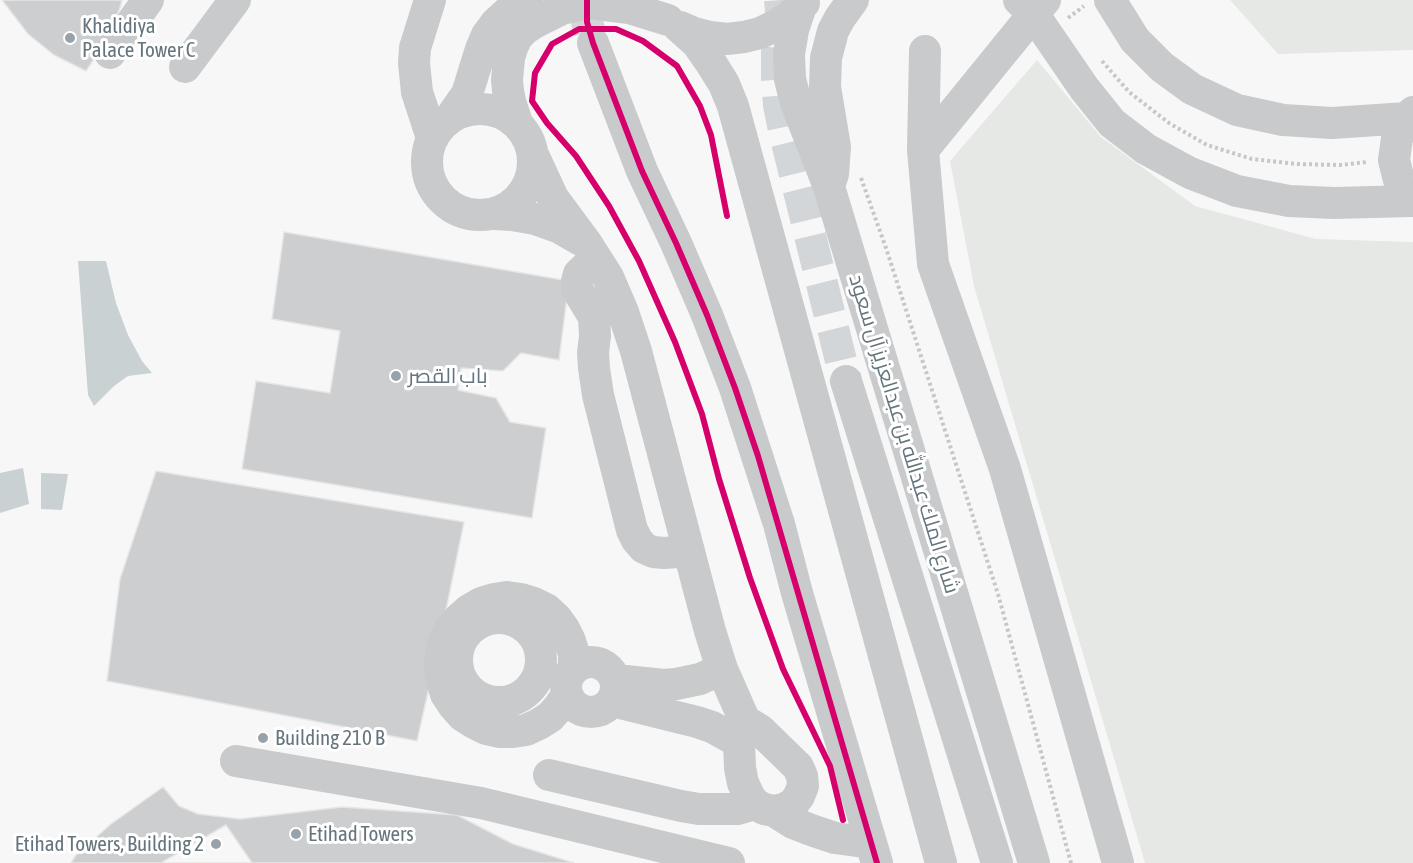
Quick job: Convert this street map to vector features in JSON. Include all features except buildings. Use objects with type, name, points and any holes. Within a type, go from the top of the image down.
[{"type":"street","points":[[110,53],[148,0]]},
{"type":"street","points":[[184,67],[235,0]]},
{"type":"street","points":[[430,0],[414,63],[417,92],[442,127]]},
{"type":"street","points":[[527,0],[508,12],[487,35],[467,94],[428,149],[428,174],[439,196],[459,211],[471,215],[495,214],[528,217],[560,228],[592,251]]},
{"type":"street","points":[[829,187],[833,174],[835,147],[825,87],[825,58],[833,30],[853,0]]},
{"type":"street","points":[[1110,0],[1135,40],[1162,67],[1192,89],[1237,110],[1282,120],[1332,123],[1410,115]]},
{"type":"street","points":[[517,123],[508,91],[508,69],[512,48],[517,37],[525,29],[562,9],[589,3],[629,8],[665,16],[694,33],[727,39],[760,33],[775,26],[804,3]]},
{"type":"street","name":"شارع الملك عبدالله بن عبدالعزيز آل سعود","points":[[804,3],[793,30],[789,54],[790,79],[796,103],[829,187],[1034,863]]},
{"type":"street","points":[[923,150],[1033,5],[1084,88],[1112,123],[1146,149],[1190,173],[1237,191],[1289,201],[1334,204],[1413,201]]},
{"type":"street","points":[[665,16],[697,44],[724,84],[733,106],[941,863]]},
{"type":"street","points":[[593,43],[642,171],[707,315],[735,388],[779,524],[871,856]]},
{"type":"street","points":[[924,51],[923,150],[933,264],[1005,469],[1118,863]]},
{"type":"street","points":[[442,127],[460,112],[480,108],[500,112],[517,123],[526,133],[534,157],[534,170],[530,182],[525,192],[512,205],[495,214]]},
{"type":"street","points":[[1410,115],[1397,138],[1394,160],[1399,180],[1413,201]]},
{"type":"street","points":[[534,157],[554,198],[608,277],[623,312],[643,376],[710,631],[743,734],[740,768],[749,796],[764,808],[794,823],[836,838],[871,856]]},
{"type":"street","points":[[592,251],[579,274],[577,289],[594,317],[593,353],[598,395],[632,530],[644,548],[653,552],[664,554],[689,551]]},
{"type":"street","points":[[598,395],[621,391],[643,376]]},
{"type":"street","points":[[846,381],[996,863]]},
{"type":"street","points":[[607,431],[635,428],[657,432]]},
{"type":"street","points":[[593,661],[603,664],[611,671],[614,691],[604,709],[594,712],[582,711],[573,705],[561,680],[584,663],[593,661]]},
{"type":"street","points":[[614,691],[700,680],[722,669]]},
{"type":"street","points":[[614,691],[697,722],[743,734]]},
{"type":"street","points":[[549,775],[699,809],[784,809],[793,804],[803,786],[798,767],[752,725],[743,734]]},
{"type":"street","points":[[236,761],[480,803],[729,863]]},
{"type":"path","points":[[860,173],[894,270],[998,594],[1071,863]]},
{"type":"shaded area","points":[[1230,0],[1413,0],[1413,50],[1278,54]]},
{"type":"shaded area","points":[[1037,60],[1101,137],[1195,206],[1316,239],[1413,242],[1413,863],[1145,863],[974,286],[950,161]]},
{"type":"shaded area","points":[[78,261],[106,261],[116,303],[128,335],[142,361],[152,373],[128,376],[94,406],[88,395]]},
{"type":"shaded area","points":[[23,468],[29,504],[0,513],[0,473]]},
{"type":"shaded area","points":[[41,473],[68,474],[62,510],[41,509]]},
{"type":"tunnel","points":[[587,0],[587,22],[593,43]]},
{"type":"tunnel","points":[[780,0],[777,52],[779,105],[846,381]]},
{"type":"cycle path","points":[[587,0],[587,22],[593,43],[642,171],[707,315],[758,456],[877,863]]},
{"type":"cycle path","points":[[727,216],[711,135],[700,106],[677,66],[643,41],[616,29],[579,29],[552,44],[535,73],[532,101],[547,123],[576,156],[609,206],[639,261],[675,342],[702,414],[719,479],[750,578],[783,669],[830,766],[843,820]]},
{"type":"place","name":"Khalidiya Palace Tower C","points":[[70,38]]},
{"type":"place","name":"باب القصر","points":[[396,376]]},
{"type":"place","name":"Building 210 B","points":[[263,738]]},
{"type":"place","name":"Etihad Towers","points":[[296,834]]},
{"type":"place","name":"Etihad Towers, Building 2","points":[[216,844]]}]
